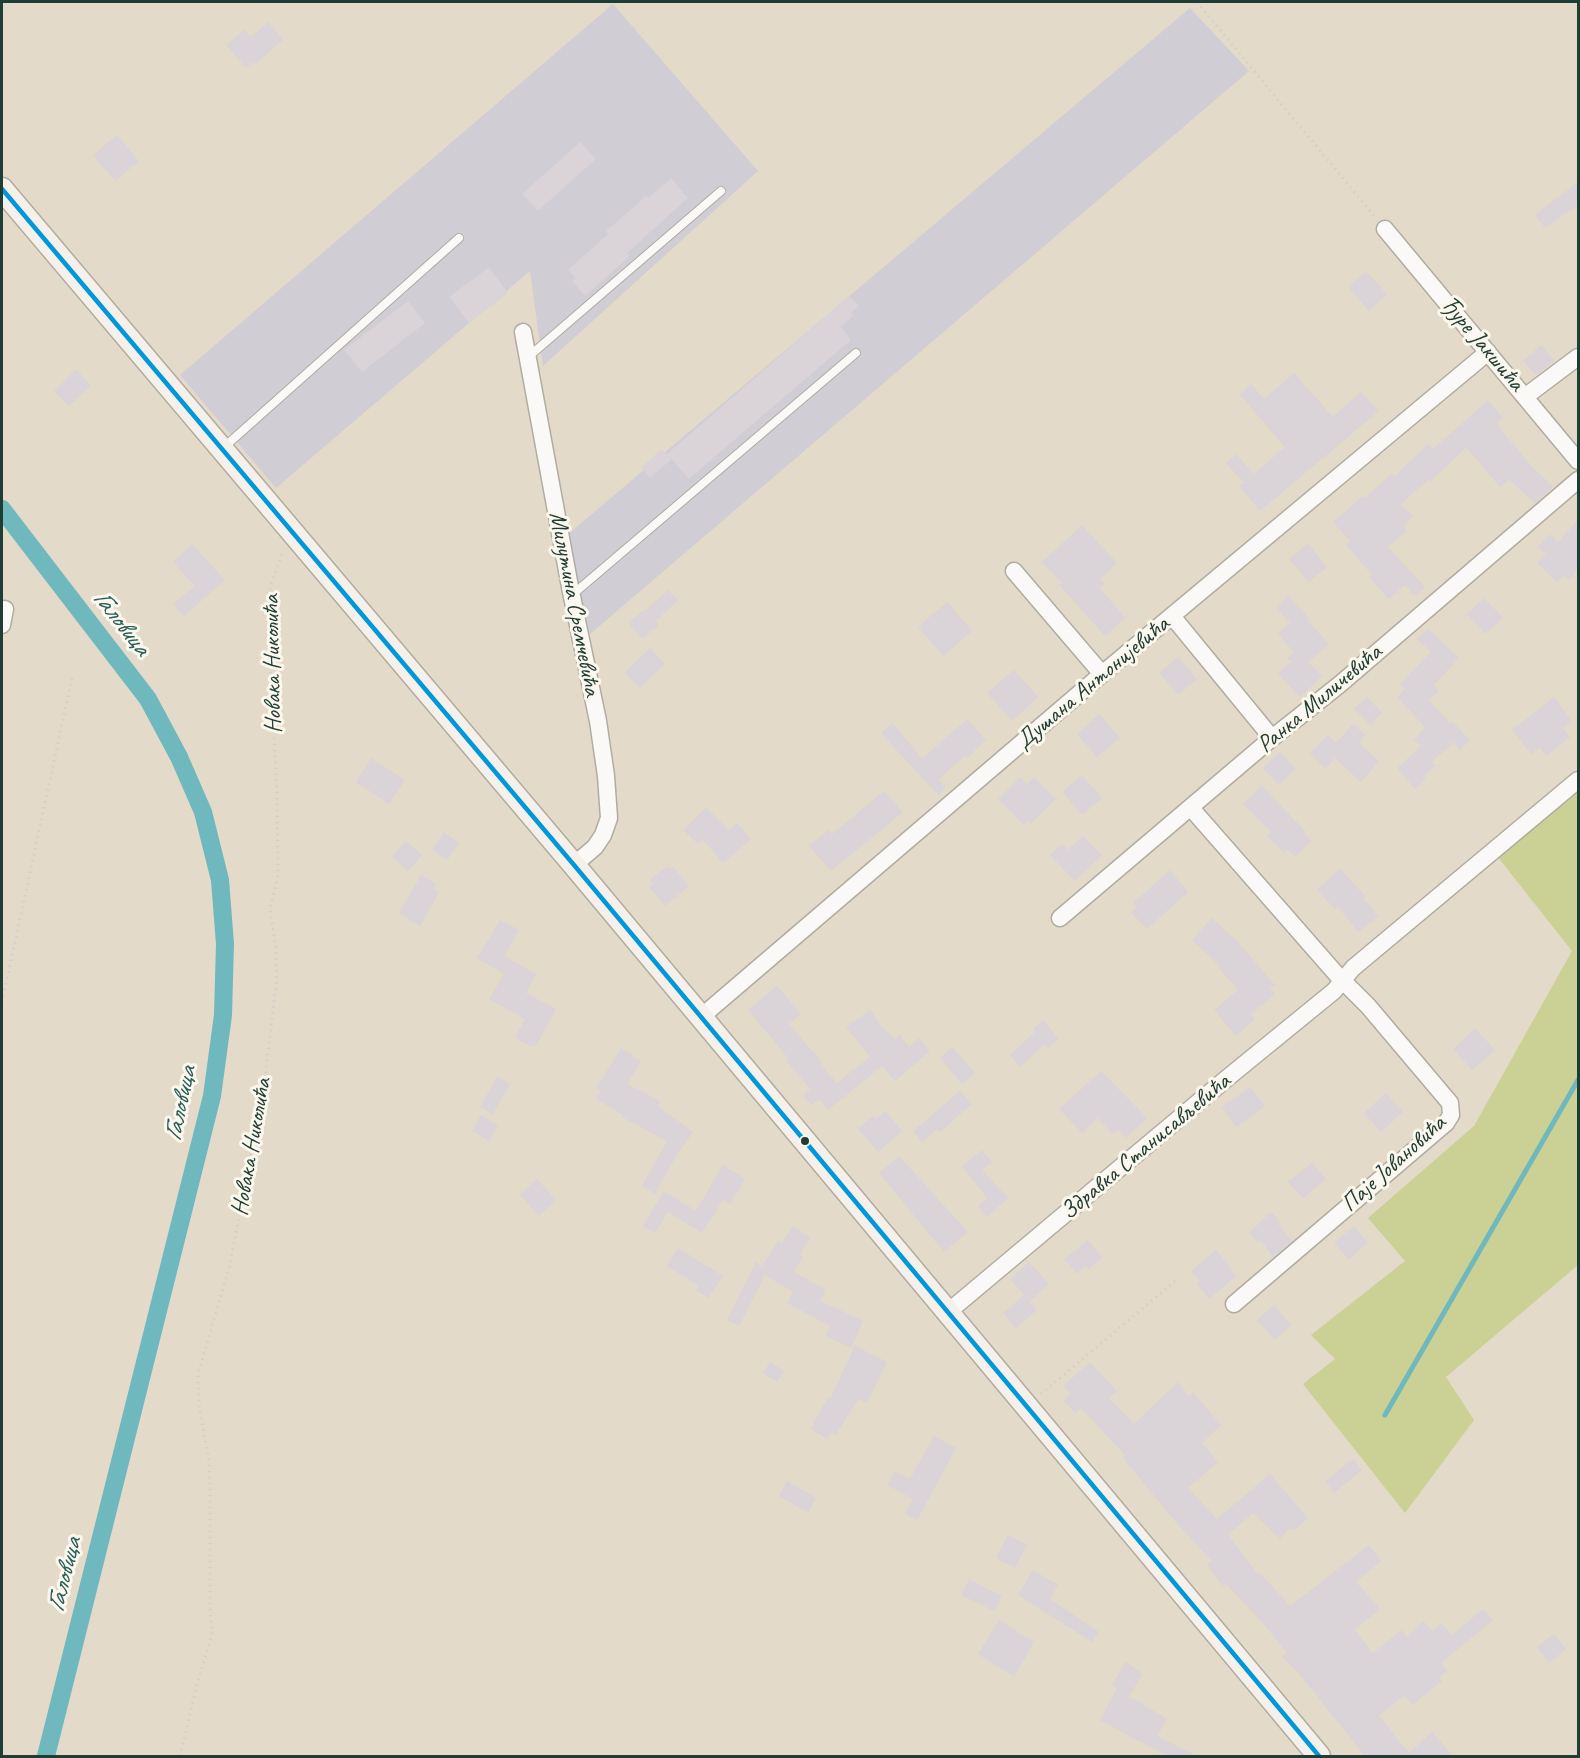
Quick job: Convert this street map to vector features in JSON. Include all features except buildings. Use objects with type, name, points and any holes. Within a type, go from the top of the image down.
[{"type":"main road","points":[[2,189],[574,865],[1319,1756]]},
{"type":"street","name":"Ђуре Јакшића","points":[[1385,229],[1578,461]]},
{"type":"street","name":"Милутина Сремчевића","points":[[523,332],[572,596],[598,721],[606,776],[609,818],[603,835],[595,847],[574,865]]},
{"type":"street","name":"Душана Антонијевића","points":[[700,1017],[1102,674],[1488,352]]},
{"type":"street","points":[[1526,396],[1578,357]]},
{"type":"street","name":"Ранка Миличевића","points":[[1060,918],[1272,738],[1348,677],[1578,480]]},
{"type":"street","points":[[1014,571],[1102,674]]},
{"type":"street","points":[[1172,616],[1272,738]]},
{"type":"street","name":"Здравка Станисављевића","points":[[948,1312],[1334,991],[1353,968],[1578,780]]},
{"type":"street","points":[[1191,808],[1342,981]]},
{"type":"street","name":"Паје Јовановића","points":[[1234,1304],[1446,1123],[1451,1115],[1450,1103],[1368,1006],[1342,981]]},
{"type":"lane","points":[[527,358],[721,191]]},
{"type":"lane","points":[[221,449],[459,238]]},
{"type":"lane","points":[[572,596],[856,353]]},
{"type":"path","points":[[1197,2],[1385,229]]},
{"type":"path","points":[[856,353],[910,302],[1130,111]]},
{"type":"path","name":"Новака Николића","points":[[180,1756],[197,1684],[212,1635],[210,1487],[199,1405],[198,1374],[229,1268],[263,1095],[277,976],[270,909],[278,875],[277,792],[267,610],[271,584],[291,533]]},
{"type":"path","points":[[2,1002],[72,678]]},
{"type":"path","points":[[1027,1406],[1175,1281]]},
{"type":"shaded area","points":[[613,4],[758,171],[543,366],[530,271],[276,488],[180,375]]},
{"type":"shaded area","points":[[1190,8],[1249,71],[590,634],[567,535]]},
{"type":"green space","points":[[1578,793],[1578,1265],[1446,1377],[1474,1420],[1405,1513],[1303,1384],[1335,1359],[1311,1335],[1405,1261],[1368,1218],[1474,1126],[1572,951],[1497,856]]},
{"type":"waterway","name":"Галовица","points":[[2,509],[148,699],[179,757],[203,812],[220,880],[225,944],[223,1015],[212,1096],[46,1756]]},
{"type":"waterway","points":[[1385,1415],[1578,1080]]},
{"type":"transit line","points":[[2,189],[574,865],[1319,1756]]}]
